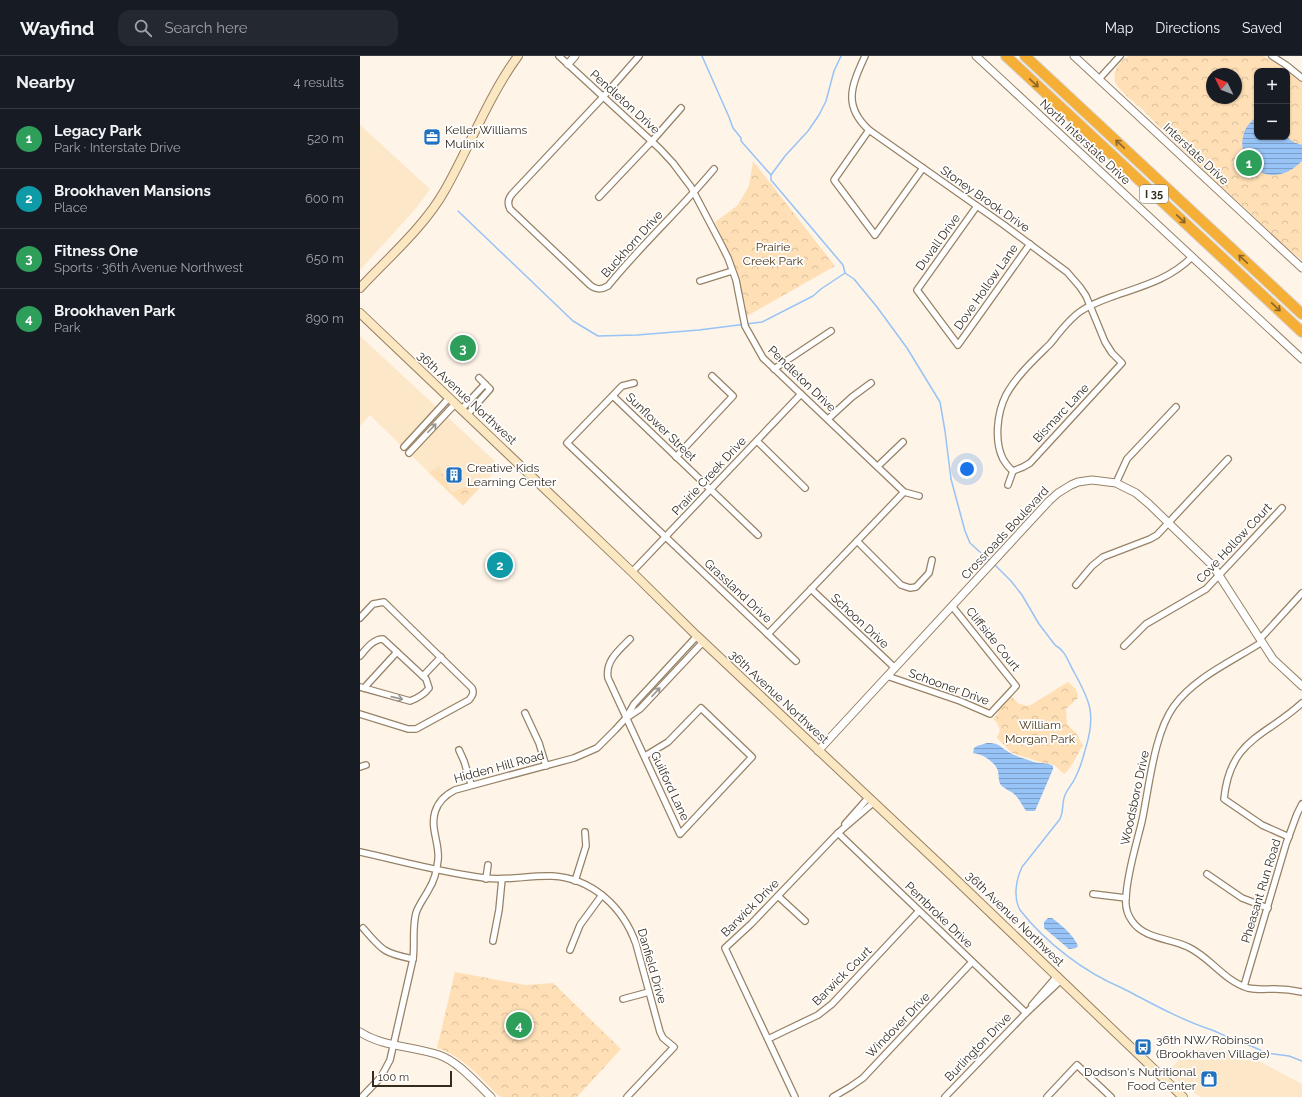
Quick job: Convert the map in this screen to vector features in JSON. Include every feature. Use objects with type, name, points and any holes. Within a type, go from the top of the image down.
[{"type":"highway","name":"I 35","points":[[1006,56],[1302,332]]},
{"type":"highway","name":"I 35","points":[[1025,56],[1302,314]]},
{"type":"main road","points":[[360,288],[416,229],[434,207],[445,190],[502,78],[518,56]]},
{"type":"main road","name":"36th Avenue Northwest","points":[[360,313],[632,572],[700,639],[1183,1097]]},
{"type":"street","name":"Pendleton Drive","points":[[559,56],[652,141],[673,163],[694,193],[721,244],[737,285],[745,324],[763,358],[904,492]]},
{"type":"street","points":[[568,64],[575,56]]},
{"type":"street","points":[[603,97],[639,56]]},
{"type":"street","name":"Stoney Brook Drive","points":[[865,56],[854,84],[851,98],[851,103],[860,121],[869,130],[1030,244],[1066,272],[1080,287],[1090,306],[1105,342],[1122,364]]},
{"type":"street","name":"North Interstate Drive","points":[[976,56],[1302,359]]},
{"type":"street","name":"Interstate Drive","points":[[1074,56],[1302,268]]},
{"type":"street","points":[[1099,79],[1120,56]]},
{"type":"street","points":[[1272,56],[1302,78]]},
{"type":"street","name":"Buckhorn Drive","points":[[603,97],[510,196],[508,203],[511,211],[594,288],[600,289],[608,286],[628,262],[694,193],[714,169]]},
{"type":"street","points":[[599,197],[681,108]]},
{"type":"street","points":[[869,130],[834,180],[875,235],[923,168]]},
{"type":"street","name":"Duvall Drive","points":[[917,290],[977,206]]},
{"type":"street","name":"Dove Hollow Lane","points":[[917,290],[958,345],[1030,244]]},
{"type":"street","points":[[1008,485],[1013,471],[1003,459],[998,444],[999,418],[1006,395],[1020,376],[1080,311],[1163,278],[1180,268],[1192,257]]},
{"type":"street","points":[[700,281],[732,271]]},
{"type":"street","points":[[774,369],[831,331]]},
{"type":"street","name":"Bismarc Lane","points":[[1013,471],[1030,463],[1122,364]]},
{"type":"street","points":[[676,457],[733,396],[712,376]]},
{"type":"street","points":[[404,447],[458,407],[490,389],[478,378]]},
{"type":"street","name":"Sunflower Street","points":[[567,443],[622,386],[634,383]]},
{"type":"street","points":[[828,419],[852,397],[871,383]]},
{"type":"street","name":"Prairie Creek Drive","points":[[632,572],[801,394]]},
{"type":"street","name":"Sunflower Street","points":[[613,396],[758,535]]},
{"type":"street","points":[[409,453],[458,407]]},
{"type":"street","points":[[1116,483],[1127,460],[1176,407]]},
{"type":"street","points":[[757,441],[805,488]]},
{"type":"street","points":[[878,466],[904,442]]},
{"type":"street","name":"Grassland Drive","points":[[567,443],[665,538],[768,634],[904,492]]},
{"type":"street","points":[[1076,585],[1092,566],[1103,557],[1150,539],[1160,532],[1228,458]]},
{"type":"street","name":"Crossroads Boulevard","points":[[818,751],[1049,501],[1064,489],[1084,481],[1102,480],[1116,483],[1136,493],[1169,523],[1203,555],[1220,575],[1277,663],[1302,686]]},
{"type":"street","points":[[904,492],[918,496]]},
{"type":"street","name":"Cove Hollow Court","points":[[1124,646],[1146,624],[1202,592],[1220,575],[1282,508]]},
{"type":"street","points":[[857,541],[898,582],[907,588],[913,588],[919,584],[931,570],[932,560]]},
{"type":"street","name":"Schoon Drive","points":[[811,589],[895,668]]},
{"type":"street","name":"Woodsboro Drive","points":[[1244,986],[1228,977],[1206,958],[1187,946],[1147,934],[1139,929],[1127,914],[1126,898],[1158,743],[1168,715],[1179,700],[1194,685],[1261,640],[1302,593]]},
{"type":"street","points":[[360,618],[373,604],[384,602],[472,688],[473,694],[469,700],[416,729],[408,729],[360,714]]},
{"type":"street","name":"Cliffside Court","points":[[952,606],[1016,686],[1000,703]]},
{"type":"street","points":[[768,634],[796,661]]},
{"type":"street","points":[[360,656],[378,639],[383,639],[423,676],[428,684],[429,688],[425,693],[410,701],[362,688],[397,652]]},
{"type":"street","name":"Guilford Lane","points":[[630,639],[609,664],[607,672],[608,678],[680,834],[752,757],[701,708],[668,742],[645,756]]},
{"type":"street","name":"Hidden Hill Road","points":[[362,1097],[385,1072],[390,1060],[414,948],[414,924],[416,913],[431,885],[438,860],[438,848],[433,825],[436,810],[441,801],[454,790],[471,784],[546,766],[590,752],[605,741],[626,718],[640,709],[700,639]]},
{"type":"street","points":[[423,676],[441,657]]},
{"type":"street","name":"Schooner Drive","points":[[887,676],[960,701],[990,714],[1000,703]]},
{"type":"street","points":[[1289,837],[1262,825],[1224,799],[1225,789],[1231,769],[1237,756],[1245,746],[1302,703]]},
{"type":"street","points":[[525,713],[539,744],[546,766]]},
{"type":"street","points":[[459,750],[471,784]]},
{"type":"street","name":"Barwick Drive","points":[[795,1097],[725,948],[751,924],[870,800]]},
{"type":"street","name":"Pheasant Run Road","points":[[1244,986],[1289,837],[1302,804]]},
{"type":"street","points":[[575,881],[586,846],[585,832]]},
{"type":"street","name":"Pembroke Drive","points":[[838,833],[1026,1013]]},
{"type":"street","name":"Danfield Drive","points":[[360,852],[436,869],[486,878],[502,879],[552,876],[575,881],[602,894],[619,911],[632,932],[660,1032],[663,1038],[674,1047],[627,1097]]},
{"type":"street","points":[[486,878],[488,866]]},
{"type":"street","points":[[1207,874],[1242,898],[1268,908]]},
{"type":"street","points":[[493,942],[499,910],[502,879]]},
{"type":"street","points":[[570,950],[580,925],[602,894]]},
{"type":"street","points":[[1094,894],[1126,898]]},
{"type":"street","points":[[778,896],[805,921]]},
{"type":"street","name":"Barwick Court","points":[[768,1039],[823,1012],[919,911]]},
{"type":"street","points":[[363,928],[385,951],[412,959]]},
{"type":"street","name":"Windover Drive","points":[[833,1097],[863,1078],[972,962]]},
{"type":"street","name":"Burlington Drive","points":[[945,1097],[1059,978]]},
{"type":"street","points":[[1244,986],[1250,988],[1285,989],[1302,992]]},
{"type":"street","points":[[623,999],[648,992]]},
{"type":"street","points":[[360,1032],[372,1039],[444,1057],[457,1066],[491,1097]]},
{"type":"street","points":[[1047,1097],[1076,1065],[1111,1097]]},
{"type":"shaded area","points":[[360,125],[430,189],[417,207],[360,270]]},
{"type":"shaded area","points":[[360,336],[500,466],[463,506],[370,415],[360,426]]},
{"type":"shaded area","points":[[1189,1049],[1242,1052],[1302,1084],[1302,1097],[1200,1097],[1167,1073]]},
{"type":"green space","points":[[1128,56],[1264,56],[1283,68],[1254,68],[1254,140],[1290,140],[1290,73],[1302,83],[1302,260],[1280,242],[1207,174],[1120,89],[1114,78],[1117,67]]},
{"type":"green space","name":"Prairie Creek Park","points":[[753,161],[835,266],[747,316],[739,277],[715,222],[737,206],[749,186]]},
{"type":"green space","points":[[439,466],[451,492],[479,481],[483,484],[463,505],[429,473]]},
{"type":"green space","name":"William Morgan Park","points":[[1068,682],[1076,689],[1078,698],[1066,709],[1067,724],[1076,733],[1083,746],[1070,768],[1064,774],[1054,765],[1012,753],[997,738],[1000,730],[997,723],[993,719],[997,715],[999,709],[1011,696],[1019,704],[1029,706]]},
{"type":"green space","points":[[455,972],[525,985],[553,983],[621,1049],[577,1097],[500,1097],[463,1062],[446,1051],[437,1048]]},
{"type":"water","points":[[1254,119],[1254,140],[1290,140],[1302,145],[1302,161],[1290,171],[1281,174],[1264,174],[1257,170],[1250,165],[1243,150],[1242,142],[1244,133]]},
{"type":"water","points":[[987,743],[994,743],[1010,753],[1034,762],[1053,766],[1035,811],[1026,811],[1019,799],[1001,785],[998,771],[994,765],[981,755],[973,753],[974,748]]},
{"type":"water","points":[[1048,918],[1052,918],[1070,934],[1078,946],[1076,948],[1069,949],[1044,928],[1044,922]]},
{"type":"waterway","points":[[702,56],[733,128],[741,138],[741,141],[771,175]]},
{"type":"waterway","points":[[841,56],[834,71],[826,101],[819,115],[808,131],[785,156],[771,175],[771,180],[843,265],[845,273],[854,279],[877,307],[907,348],[940,402],[951,479],[965,531],[970,543],[991,562]]},
{"type":"waterway","points":[[458,211],[573,321],[598,336],[637,335],[699,330],[762,322],[813,296],[845,273]]},
{"type":"waterway","points":[[994,564],[1011,581],[1022,595],[1039,624],[1055,645],[1062,650],[1084,691],[1091,716],[1091,725],[1082,762],[1075,779],[1065,795],[1060,819],[1022,867],[1020,872],[1016,888],[1020,910],[1054,945],[1094,974],[1166,1011],[1229,1038],[1235,1039],[1267,1053],[1289,1056],[1302,1061]]},
{"type":"place","name":"Keller Williams Mulinix","points":[[432,137]]},
{"type":"place","name":"Legacy Park","points":[[1249,163]]},
{"type":"place","name":"Fitness One","points":[[463,348]]},
{"type":"place","name":"Creative Kids Learning Center","points":[[454,475]]},
{"type":"place","name":"Brookhaven Mansions","points":[[500,565]]},
{"type":"place","name":"Brookhaven Park","points":[[519,1025]]},
{"type":"place","name":"36th NW/Robinson (Brookhaven Village)","points":[[1143,1047]]},
{"type":"place","name":"Dodson's Nutritional Food Center","points":[[1209,1079]]}]
